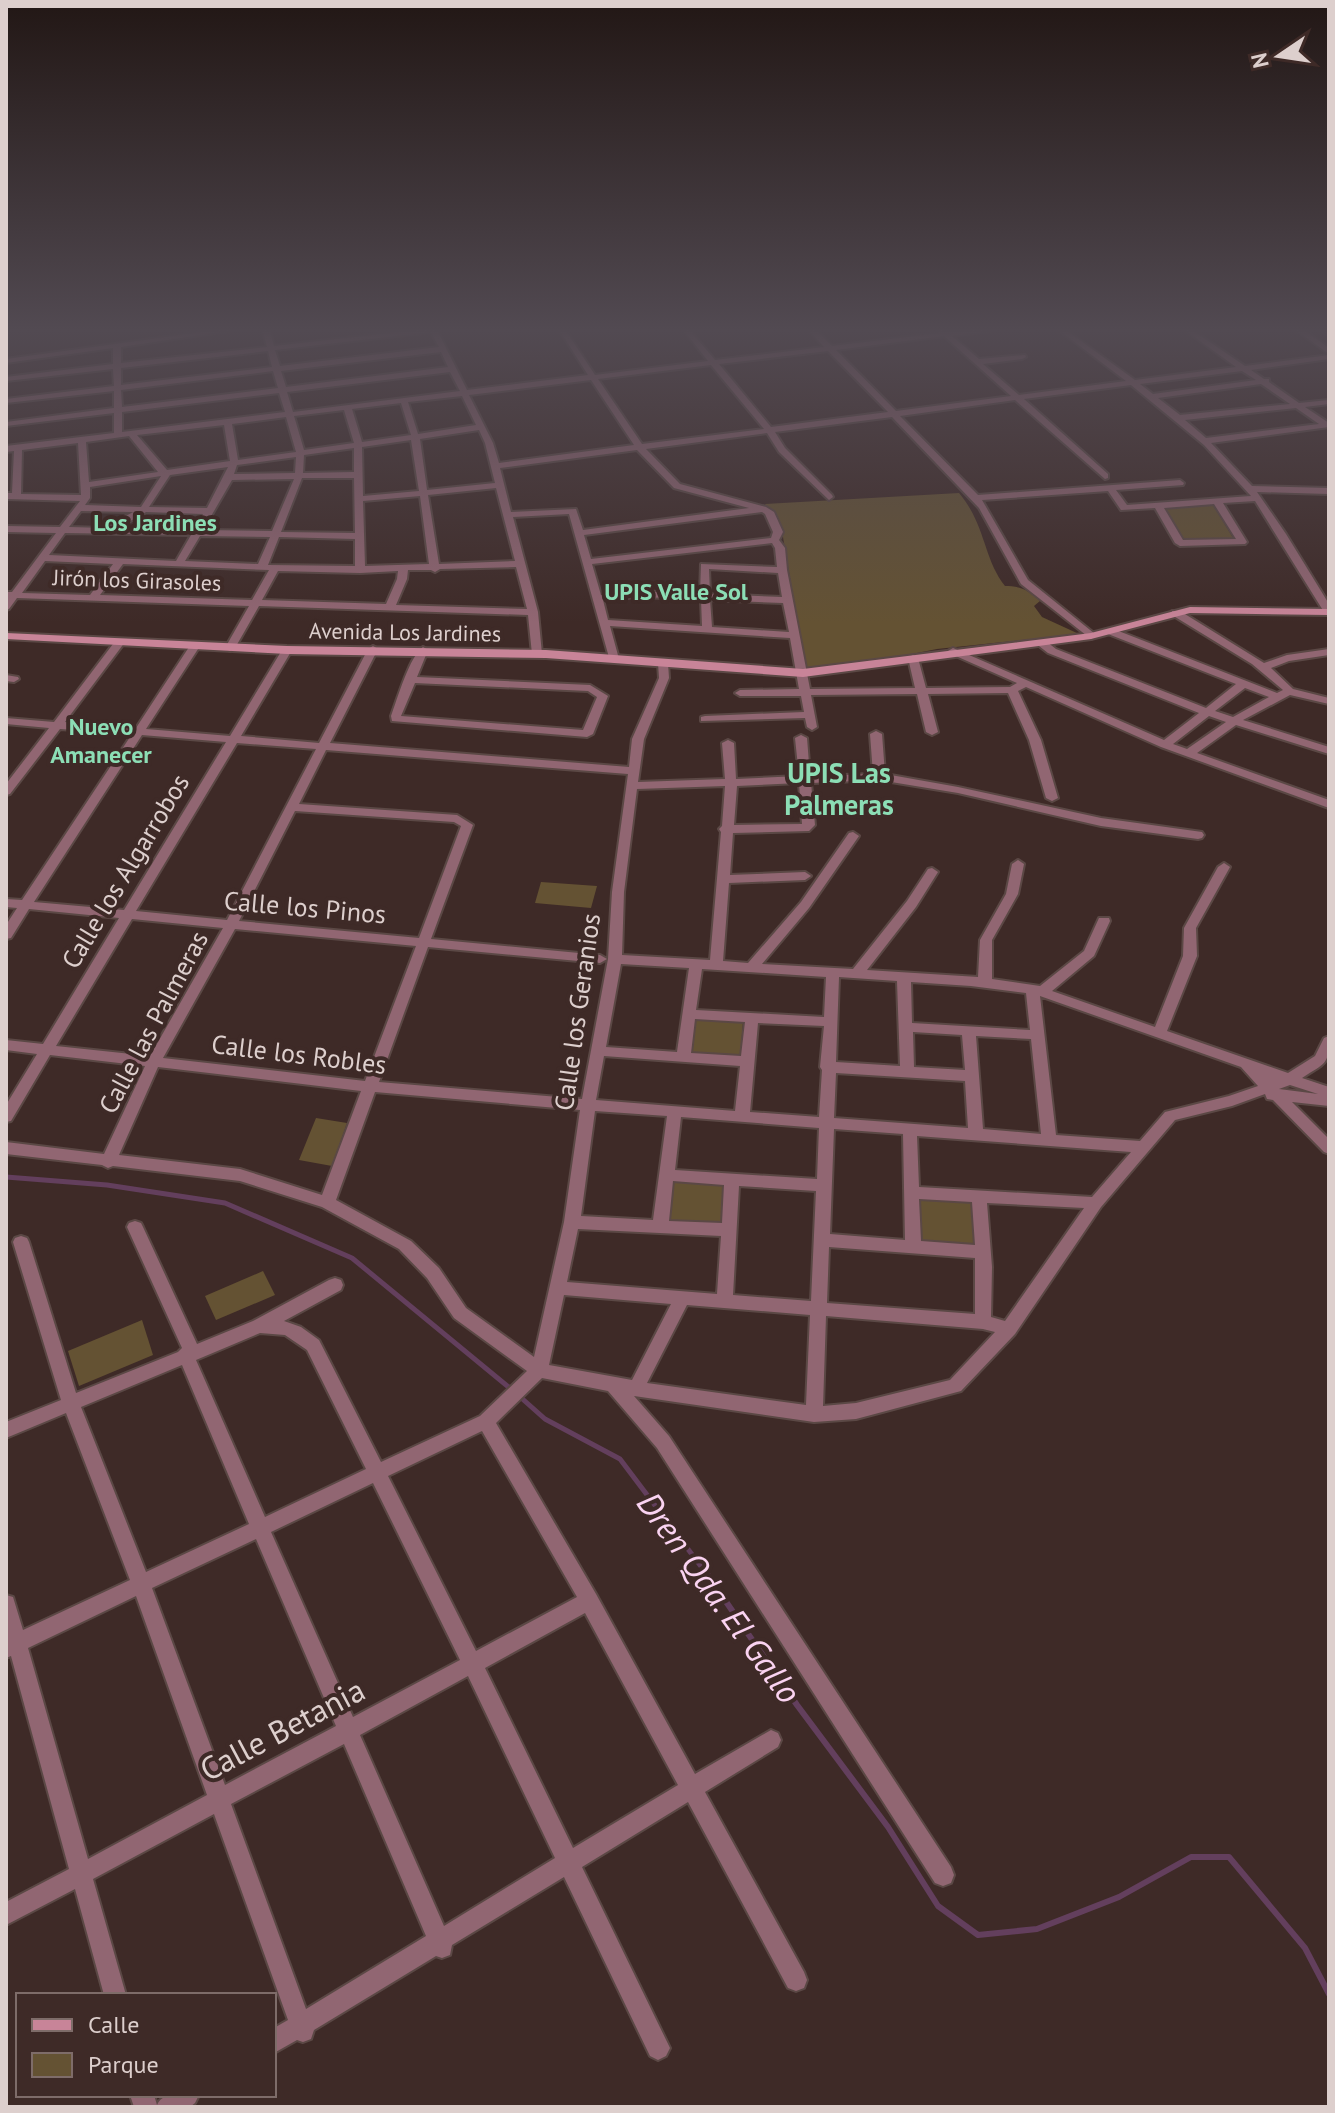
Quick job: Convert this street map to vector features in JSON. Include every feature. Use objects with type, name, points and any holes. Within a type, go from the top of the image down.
[{"type":"street","points":[[118,427],[118,436]]},
{"type":"street","points":[[6,449],[191,427]]},
{"type":"street","points":[[179,564],[192,533],[229,477],[234,462],[229,427]]},
{"type":"street","points":[[262,567],[299,476],[300,452],[293,427]]},
{"type":"street","points":[[353,427],[358,443],[360,475],[360,570]]},
{"type":"street","points":[[412,427],[435,569]]},
{"type":"street","points":[[84,485],[482,427],[496,466],[518,564],[533,612],[537,654]]},
{"type":"street","points":[[626,427],[639,447],[681,490],[769,512],[778,532],[774,540]]},
{"type":"street","points":[[766,427],[782,450],[829,497]]},
{"type":"street","points":[[496,466],[805,427]]},
{"type":"street","points":[[909,427],[974,498],[1024,582],[1091,636]]},
{"type":"street","points":[[1048,427],[1105,476]]},
{"type":"street","points":[[1188,427],[1257,498],[1329,612]]},
{"type":"street","points":[[1205,441],[1316,427]]},
{"type":"street","points":[[131,434],[166,473]]},
{"type":"street","points":[[6,607],[10,595],[44,558],[86,498],[82,440]]},
{"type":"street","points":[[18,448],[11,496],[86,498]]},
{"type":"street","points":[[107,531],[143,510],[166,473]]},
{"type":"street","points":[[229,477],[360,475]]},
{"type":"street","points":[[974,498],[1180,483]]},
{"type":"street","points":[[361,499],[500,485]]},
{"type":"street","points":[[1111,489],[1124,508],[1257,498]]},
{"type":"street","points":[[1250,489],[1329,491]]},
{"type":"street","points":[[1158,506],[1180,543],[1242,542],[1217,501]]},
{"type":"street","points":[[80,508],[208,511]]},
{"type":"street","points":[[580,533],[763,509]]},
{"type":"street","points":[[143,510],[192,533]]},
{"type":"street","points":[[507,515],[573,511],[614,659]]},
{"type":"street","points":[[6,529],[360,536]]},
{"type":"street","points":[[587,562],[774,540]]},
{"type":"street","points":[[774,540],[780,548],[786,600],[808,693],[812,727]]},
{"type":"street","points":[[44,558],[360,570],[518,564]]},
{"type":"street","points":[[93,598],[120,561]]},
{"type":"street","points":[[707,630],[704,566],[782,570]]},
{"type":"street","points":[[230,648],[275,568]]},
{"type":"street","points":[[389,609],[403,569]]},
{"type":"street","points":[[597,598],[637,594],[786,600]]},
{"type":"street","name":"Jirón los Girasoles","points":[[10,595],[533,612]]},
{"type":"street","name":"Avenida Los Jardines","points":[[6,636],[287,650],[537,654],[803,673],[953,651],[1043,644],[1112,632],[1176,613],[1329,612]]},
{"type":"street","points":[[1176,613],[1286,684],[1283,694],[1237,719],[1189,753]]},
{"type":"street","points":[[604,623],[794,635]]},
{"type":"street","points":[[1112,632],[1242,685],[1329,701]]},
{"type":"street","points":[[6,792],[120,642]]},
{"type":"street","points":[[1043,644],[1052,651],[1209,712],[1329,751]]},
{"type":"street","points":[[6,935],[195,646]]},
{"type":"street","name":"Calle las Palmeras","points":[[108,1162],[154,1061],[231,924],[373,649]]},
{"type":"street","name":"Calle los Algarrobos","points":[[6,1117],[287,650]]},
{"type":"street","points":[[410,680],[590,688],[603,696],[587,734],[396,719],[410,680],[423,650]]},
{"type":"street","points":[[953,651],[1165,745],[1329,804]]},
{"type":"street","points":[[1263,667],[1297,656],[1329,652]]},
{"type":"street","points":[[913,658],[932,732]]},
{"type":"street","name":"Calle los Geranios","points":[[539,1370],[572,1222],[599,1051],[607,959],[638,739],[664,678],[663,663]]},
{"type":"street","points":[[740,693],[1012,690],[1025,684]]},
{"type":"street","points":[[1165,745],[1242,685]]},
{"type":"street","points":[[1012,690],[1035,740],[1052,798]]},
{"type":"street","points":[[705,719],[811,715]]},
{"type":"street","points":[[6,721],[632,778],[731,784],[879,777],[958,790],[1101,822],[1198,835]]},
{"type":"street","points":[[876,734],[879,777]]},
{"type":"street","points":[[725,829],[805,828],[809,825],[801,738]]},
{"type":"street","points":[[716,964],[731,784],[728,743]]},
{"type":"street","points":[[291,807],[461,820],[466,822],[467,831],[327,1203]]},
{"type":"street","points":[[753,966],[805,905],[853,836]]},
{"type":"street","points":[[985,983],[986,940],[1012,894],[1018,864]]},
{"type":"street","points":[[1159,1034],[1190,956],[1190,928],[1224,867]]},
{"type":"street","points":[[857,973],[912,904],[932,872]]},
{"type":"street","points":[[722,879],[805,876]]},
{"type":"street","name":"Calle los Pinos","points":[[6,903],[607,959],[857,973],[1037,990],[1329,1093]]},
{"type":"street","points":[[1049,1141],[1038,1035],[1037,990],[1089,953],[1104,921]]},
{"type":"street","points":[[683,1058],[696,963]]},
{"type":"street","points":[[814,1414],[833,972]]},
{"type":"street","points":[[904,977],[907,1072]]},
{"type":"street","points":[[689,1014],[830,1022]]},
{"type":"street","points":[[742,1116],[752,1018]]},
{"type":"street","points":[[906,1027],[1038,1035]]},
{"type":"street","points":[[969,1031],[976,1136]]},
{"type":"street","points":[[6,1148],[240,1175],[327,1203],[405,1245],[433,1273],[460,1313],[539,1370],[636,1389],[814,1414],[856,1411],[955,1386],[1009,1329],[1096,1203],[1140,1147],[1170,1116],[1271,1092],[1321,1059],[1329,1041]]},
{"type":"street","name":"Calle los Robles","points":[[6,1045],[370,1087],[1140,1147]]},
{"type":"street","points":[[599,1051],[748,1062]]},
{"type":"street","points":[[1244,1063],[1329,1148]]},
{"type":"street","points":[[827,1067],[970,1076]]},
{"type":"street","points":[[1271,1092],[1329,1101]]},
{"type":"street","points":[[660,1227],[675,1111]]},
{"type":"street","points":[[910,1131],[913,1247]]},
{"type":"street","points":[[666,1175],[822,1185]]},
{"type":"street","points":[[725,1302],[732,1179]]},
{"type":"street","points":[[911,1193],[1096,1203]]},
{"type":"street","points":[[979,1197],[983,1322]]},
{"type":"street","points":[[572,1222],[729,1230]]},
{"type":"street","points":[[135,1227],[441,1945]]},
{"type":"street","points":[[823,1240],[983,1252]]},
{"type":"street","points":[[21,1242],[70,1402],[141,1583],[302,2028]]},
{"type":"street","points":[[6,1430],[189,1352],[259,1326],[335,1285]]},
{"type":"street","points":[[558,1288],[983,1322],[1009,1329]]},
{"type":"street","points":[[636,1389],[682,1298]]},
{"type":"street","points":[[259,1326],[276,1325],[291,1330],[313,1345],[472,1663],[658,2048]]},
{"type":"street","points":[[12,1646],[260,1525],[486,1421],[539,1370]]},
{"type":"street","points":[[614,1385],[663,1442],[943,1875]]},
{"type":"street","points":[[486,1421],[589,1601],[796,1980]]},
{"type":"street","name":"Calle Betania","points":[[6,1914],[589,1601]]},
{"type":"street","points":[[6,1604],[12,1646],[114,1993]]},
{"type":"street","points":[[276,2040],[302,2028],[441,1945],[689,1787],[771,1740]]},
{"type":"green space","points":[[959,493],[974,517],[992,564],[1005,586],[1028,591],[1040,601],[1034,606],[1042,617],[1079,634],[937,649],[857,665],[806,670],[783,537],[765,504]]},
{"type":"green space","points":[[1213,505],[1235,541],[1183,540],[1164,508]]},
{"type":"green space","points":[[541,882],[597,886],[591,908],[535,903]]},
{"type":"green space","points":[[693,1018],[743,1022],[740,1058],[690,1055]]},
{"type":"green space","points":[[316,1118],[347,1123],[332,1166],[299,1160]]},
{"type":"green space","points":[[669,1179],[725,1182],[721,1226],[665,1223]]},
{"type":"green space","points":[[917,1197],[975,1201],[978,1246],[919,1241]]},
{"type":"green space","points":[[263,1271],[275,1295],[216,1320],[205,1296]]},
{"type":"green space","points":[[142,1320],[153,1355],[79,1386],[68,1351]]},
{"type":"waterway","name":"Dren Qda. El Gallo","points":[[6,1177],[107,1185],[225,1203],[352,1258],[511,1389]]},
{"type":"waterway","name":"Dren Qda. El Gallo","points":[[518,1395],[545,1419],[620,1459],[706,1573]]},
{"type":"waterway","name":"Dren Qda. El Gallo","points":[[705,1571],[797,1705],[888,1827],[938,1906],[978,1935],[1037,1929],[1119,1897],[1191,1857],[1229,1857],[1305,1948],[1329,1994]]},
{"type":"district","name":"Los Jardines","points":[[155,522]]},
{"type":"district","name":"UPIS Valle Sol","points":[[676,591]]},
{"type":"district","name":"Nuevo Amanecer","points":[[101,740]]},
{"type":"district","name":"UPIS Las Palmeras","points":[[839,788]]}]
